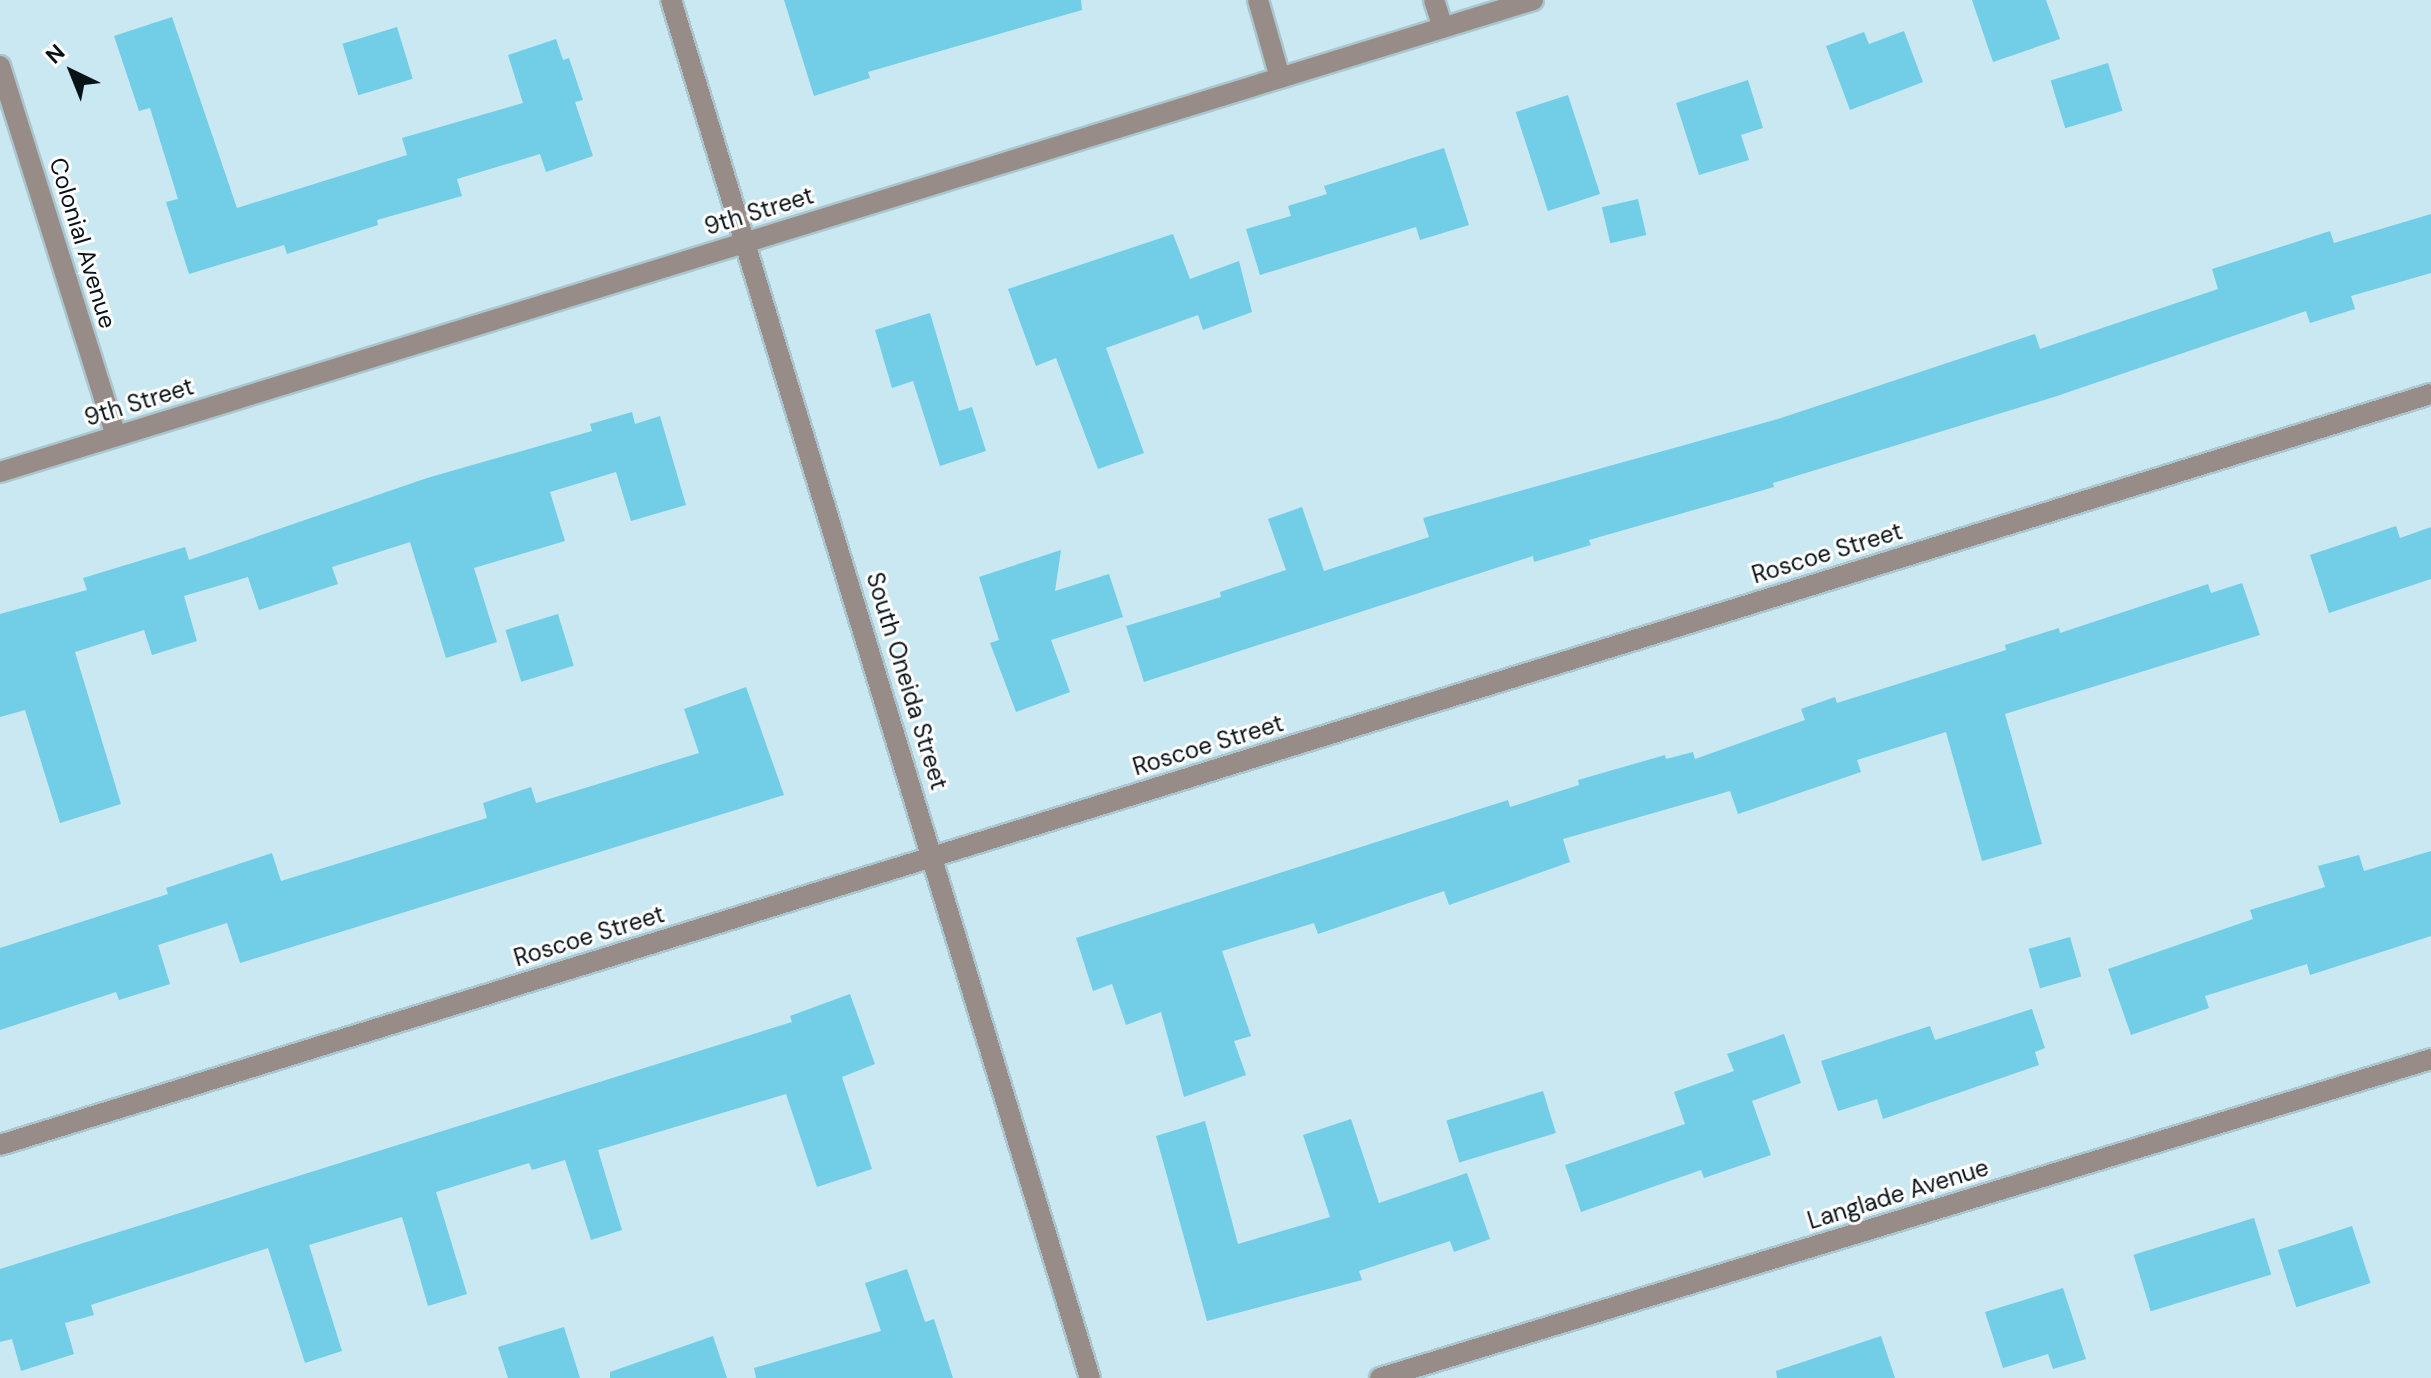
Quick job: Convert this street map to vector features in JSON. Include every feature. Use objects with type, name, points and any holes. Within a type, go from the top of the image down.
[{"type":"street","name":"South Oneida Street","points":[[671,0],[1090,1378]]},
{"type":"street","points":[[1258,0],[1280,78]]},
{"type":"street","points":[[1434,0],[1443,28]]},
{"type":"street","name":"9th Street","points":[[0,472],[1533,0]]},
{"type":"street","name":"Colonial Avenue","points":[[0,66],[116,436]]},
{"type":"street","name":"Roscoe Street","points":[[0,1145],[2431,394]]},
{"type":"street","name":"Langlade Avenue","points":[[1380,1378],[2431,1059]]},
{"type":"building","points":[[784,0],[1081,0],[1082,10],[868,72],[870,78],[814,96]]},
{"type":"building","points":[[1972,0],[2046,0],[2060,39],[1993,62]]},
{"type":"building","points":[[172,17],[237,208],[407,155],[402,138],[523,103],[508,55],[556,39],[563,60],[569,58],[583,100],[575,102],[593,156],[546,172],[540,154],[457,179],[462,196],[377,220],[378,225],[287,254],[284,245],[189,274],[166,202],[178,199],[150,108],[139,111],[114,36]]},
{"type":"building","points":[[397,27],[413,79],[358,95],[342,44]]},
{"type":"building","points":[[1904,31],[1923,82],[1850,110],[1826,46],[1864,32],[1869,44]]},
{"type":"building","points":[[2108,63],[2123,111],[2065,128],[2051,81]]},
{"type":"building","points":[[1748,80],[1763,128],[1741,135],[1749,160],[1699,175],[1676,103]]},
{"type":"building","points":[[1568,95],[1600,194],[1548,211],[1516,112]]},
{"type":"building","points":[[1444,148],[1469,225],[1420,240],[1416,227],[1260,275],[1246,229],[1291,216],[1288,206],[1327,194],[1324,186]]},
{"type":"building","points":[[1638,199],[1646,235],[1610,243],[1602,207]]},
{"type":"building","points":[[2431,214],[2431,273],[2351,296],[2355,309],[2310,323],[2306,311],[2054,397],[1773,483],[1774,487],[1589,540],[1591,545],[1534,562],[1533,556],[1144,682],[1126,626],[1221,597],[1220,592],[1286,570],[1268,519],[1302,507],[1324,571],[1429,537],[1423,518],[1778,419],[2035,334],[2040,349],[2218,289],[2212,269],[2330,231],[2334,243]]},
{"type":"building","points":[[1173,234],[1190,279],[1239,261],[1252,312],[1203,330],[1198,315],[1106,348],[1144,453],[1098,469],[1056,358],[1036,366],[1008,289]]},
{"type":"building","points":[[930,313],[959,411],[972,407],[986,451],[940,466],[913,381],[892,388],[875,330]]},
{"type":"building","points":[[632,412],[635,424],[660,416],[686,505],[631,521],[616,472],[550,492],[565,541],[474,568],[497,642],[446,658],[410,542],[332,567],[338,584],[259,610],[248,577],[184,596],[197,641],[152,655],[144,630],[75,652],[121,804],[60,823],[25,710],[0,717],[0,614],[87,590],[83,578],[185,547],[189,560],[427,478],[592,431],[590,424]]},
{"type":"building","points":[[2396,526],[2400,538],[2431,527],[2431,579],[2329,613],[2310,555]]},
{"type":"building","points":[[1061,550],[1055,591],[1109,574],[1123,617],[1051,640],[1070,692],[1016,712],[990,643],[999,640],[979,577]]},
{"type":"building","points":[[2242,583],[2260,635],[2005,714],[2042,844],[1982,861],[1946,732],[1857,760],[1861,772],[1738,814],[1730,791],[1563,839],[1570,862],[1449,905],[1444,891],[1318,934],[1314,923],[1222,951],[1251,1036],[1234,1041],[1246,1075],[1184,1097],[1161,1012],[1126,1025],[1112,984],[1093,991],[1076,938],[1508,800],[1510,807],[1579,785],[1578,780],[1665,755],[1666,759],[1693,752],[1695,759],[1805,720],[1801,709],[1835,697],[1837,703],[2006,650],[2005,645],[2059,628],[2060,633],[2208,584],[2211,593]]},
{"type":"building","points":[[558,614],[574,666],[521,682],[505,630]]},
{"type":"building","points":[[746,687],[784,795],[240,963],[227,923],[158,945],[170,984],[119,1000],[116,992],[0,1030],[0,948],[168,894],[166,888],[272,853],[281,881],[487,818],[483,803],[531,787],[536,803],[699,753],[684,709]]},
{"type":"building","points":[[2431,851],[2431,936],[2310,975],[2307,964],[2205,996],[2209,1008],[2131,1035],[2108,969],[2253,919],[2250,910],[2325,887],[2318,866],[2359,855],[2364,871]]},
{"type":"building","points":[[2070,937],[2081,976],[2040,988],[2029,949]]},
{"type":"building","points":[[850,994],[875,1064],[842,1077],[872,1169],[817,1187],[786,1094],[598,1150],[622,1230],[591,1240],[565,1160],[532,1170],[529,1163],[436,1192],[467,1294],[428,1306],[402,1217],[309,1245],[342,1351],[305,1363],[268,1248],[91,1305],[94,1315],[65,1323],[74,1354],[21,1371],[12,1339],[0,1342],[0,1269],[792,1022],[790,1016]]},
{"type":"building","points":[[2032,1009],[2045,1048],[2035,1052],[2039,1065],[1883,1119],[1877,1099],[1838,1111],[1821,1061],[1930,1026],[1935,1040]]},
{"type":"building","points":[[1784,1034],[1801,1083],[1752,1101],[1771,1155],[1704,1178],[1701,1170],[1581,1212],[1565,1165],[1685,1124],[1674,1092],[1734,1071],[1727,1054]]},
{"type":"building","points":[[1543,1091],[1556,1133],[1459,1163],[1446,1121]]},
{"type":"building","points":[[1351,1119],[1379,1203],[1467,1173],[1490,1239],[1454,1252],[1450,1241],[1359,1271],[1362,1280],[1207,1321],[1156,1136],[1205,1121],[1238,1244],[1330,1217],[1303,1135]]},
{"type":"building","points":[[2254,1218],[2271,1274],[2151,1311],[2134,1255]]},
{"type":"building","points":[[2352,1226],[2371,1283],[2296,1307],[2278,1250]]},
{"type":"building","points":[[907,1269],[925,1322],[934,1319],[953,1378],[756,1378],[754,1368],[881,1331],[865,1283]]},
{"type":"building","points":[[2063,1288],[2086,1359],[2053,1369],[2048,1354],[2003,1368],[1985,1312]]},
{"type":"building","points":[[564,1327],[580,1378],[508,1378],[498,1347]]},
{"type":"building","points":[[713,1336],[727,1378],[610,1378],[610,1372]]},
{"type":"building","points":[[1881,1336],[1895,1378],[1777,1378],[1776,1371]]}]
